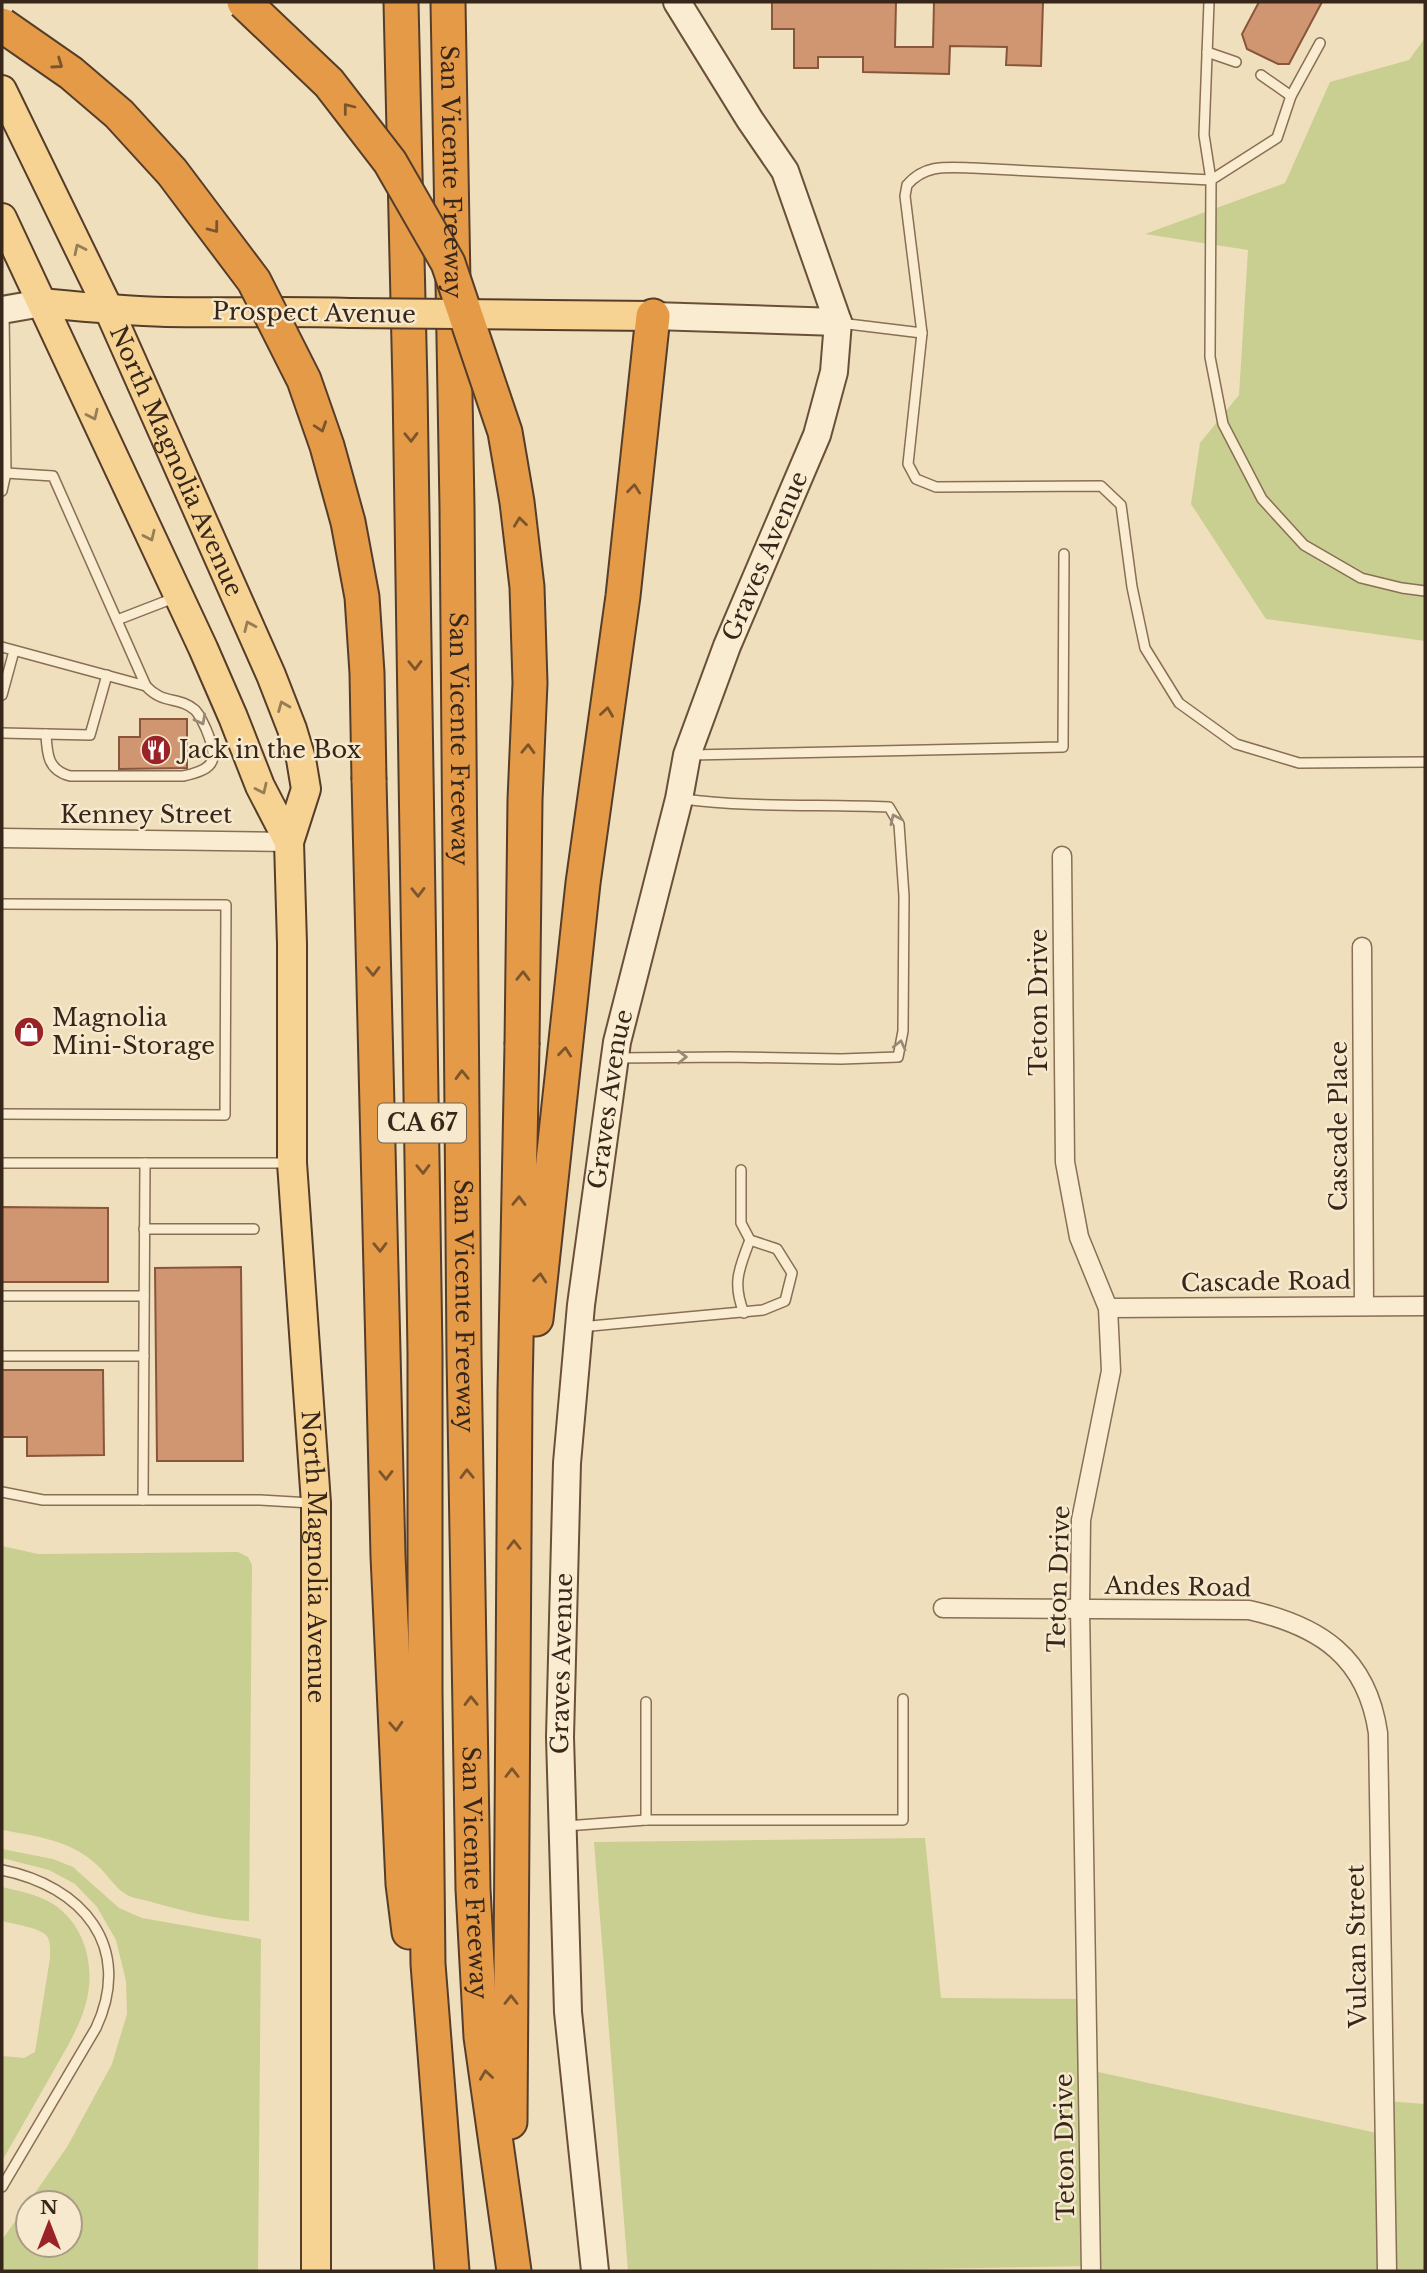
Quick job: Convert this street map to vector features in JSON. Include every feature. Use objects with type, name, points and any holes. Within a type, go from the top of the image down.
[{"type":"highway","points":[[244,2],[329,83],[390,162],[448,264],[505,432],[517,502],[527,587],[530,683],[525,800],[515,1391],[511,2256]]},
{"type":"highway","points":[[378,2],[383,91],[410,386]]},
{"type":"highway","name":"San Vicente Freeway","points":[[401,2],[410,386],[425,1353],[428,1964],[450,2258]]},
{"type":"highway","name":"San Vicente Freeway","points":[[448,2],[473,1889],[481,2036],[511,2256]]},
{"type":"highway","points":[[2,25],[71,73],[119,114],[172,172],[254,281],[304,380],[327,446],[348,523],[362,597],[367,673],[388,1556],[403,1884],[450,2258]]},
{"type":"highway","points":[[515,1391],[534,1340],[583,883],[622,596],[653,316]]},
{"type":"main road","name":"Graves Avenue","points":[[595,2271],[568,2012],[560,1737],[567,1463],[579,1327],[614,1058],[679,799],[687,755],[727,646],[817,435],[834,372],[838,323],[785,171],[677,2]]},
{"type":"main road","name":"North Magnolia Avenue","points":[[2,90],[109,310],[271,675],[292,729],[306,789],[289,842],[292,1163],[316,1503],[316,2271]]},
{"type":"main road","name":"North Magnolia Avenue","points":[[2,218],[233,717],[260,786],[289,842]]},
{"type":"main road","name":"Prospect Avenue","points":[[3,306],[42,303],[109,310],[653,316],[838,323]]},
{"type":"street","name":"Kenney Street","points":[[2,838],[289,842]]},
{"type":"street","name":"Teton Drive","points":[[1062,856],[1065,1162],[1079,1237],[1108,1308],[1111,1371],[1081,1520],[1080,1609],[1091,2271]]},
{"type":"street","name":"Cascade Place","points":[[1362,947],[1364,1306]]},
{"type":"street","name":"Cascade Road","points":[[1108,1308],[1425,1306]]},
{"type":"street","name":"Andes Road","points":[[943,1608],[1249,1610],[1290,1621],[1322,1639]]},
{"type":"street","name":"Vulcan Street","points":[[1322,1639],[1344,1656],[1361,1678],[1370,1695],[1378,1733],[1387,2271]]},
{"type":"lane","points":[[1209,2],[1204,135],[1211,180],[1210,357],[1223,424],[1262,499],[1304,545],[1361,578],[1402,589],[1425,591]]},
{"type":"lane","points":[[1320,43],[1291,96],[1277,138],[1211,180],[936,167],[925,170],[907,185],[905,196],[922,333],[908,464],[916,479],[936,487],[1101,486],[1121,505],[1132,587],[1145,649],[1179,703],[1236,744],[1299,762],[1425,762]]},
{"type":"lane","points":[[1207,51],[1237,62]]},
{"type":"lane","points":[[1261,75],[1291,96]]},
{"type":"lane","points":[[2,491],[6,473],[3,306]]},
{"type":"lane","points":[[838,323],[922,333]]},
{"type":"lane","points":[[6,473],[53,476],[146,686],[155,696],[184,703],[196,710],[215,755],[209,766],[183,776],[70,776],[60,774],[48,759],[47,734]]},
{"type":"lane","points":[[687,755],[1063,747],[1064,554]]},
{"type":"lane","points":[[117,620],[178,596]]},
{"type":"lane","points":[[2,647],[146,686]]},
{"type":"lane","points":[[2,695],[14,651]]},
{"type":"lane","points":[[2,733],[90,735],[107,675]]},
{"type":"lane","points":[[614,1058],[898,1057],[903,1031],[904,896],[899,824],[889,807],[775,806],[679,799]]},
{"type":"lane","points":[[2,904],[226,905],[226,931],[225,1115],[2,1114]]},
{"type":"lane","points":[[2,1163],[292,1163]]},
{"type":"lane","points":[[143,1500],[145,1163]]},
{"type":"lane","points":[[579,1327],[763,1310],[785,1301],[792,1273],[777,1249],[750,1240],[741,1223],[741,1170]]},
{"type":"lane","points":[[144,1229],[254,1229]]},
{"type":"lane","points":[[744,1312],[737,1294],[740,1266],[750,1240]]},
{"type":"lane","points":[[2,1296],[144,1296]]},
{"type":"lane","points":[[2,1356],[144,1356]]},
{"type":"lane","points":[[2,1492],[43,1500],[260,1500],[316,1503]]},
{"type":"lane","points":[[564,1826],[646,1820],[903,1820],[903,1699]]},
{"type":"lane","points":[[646,1702],[646,1820]]},
{"type":"lane","points":[[2,1870],[47,1883],[76,1903],[96,1929],[108,1969],[106,2000],[96,2028],[2,2187]]},
{"type":"green space","points":[[1425,38],[1425,641],[1266,619],[1191,504],[1200,443],[1239,395],[1248,250],[1145,234],[1285,183],[1330,82],[1409,60]]},
{"type":"green space","points":[[2,1546],[38,1554],[238,1552],[248,1557],[252,1565],[249,1921],[198,1914],[129,1896],[97,1865],[76,1850],[52,1840],[2,1830]]},
{"type":"green space","points":[[925,1838],[941,1998],[1087,1999],[1089,2070],[1386,2135],[1386,2101],[1425,2104],[1425,2271],[1091,2271],[1091,2266],[628,2271],[594,1842]]},
{"type":"green space","points":[[2,1849],[53,1859],[73,1867],[119,1908],[142,1918],[261,1939],[258,2271],[2,2271],[2,2240],[14,2223],[14,2259],[84,2259],[84,2189],[38,2189],[67,2147],[112,2064],[127,2014],[126,1981],[116,1940],[97,1907],[75,1884],[49,1870],[2,1858]]},
{"type":"green space","points":[[2,1887],[41,1898],[64,1912],[73,1922],[85,1946],[89,1986],[76,2029],[2,2161],[2,2056],[24,2058],[35,2052],[50,1952],[49,1940],[42,1932],[2,1921]]},
{"type":"building","points":[[772,2],[896,2],[895,47],[933,47],[934,2],[1043,2],[1041,66],[1006,65],[1007,47],[950,46],[949,74],[863,72],[863,57],[818,57],[818,68],[794,68],[794,29],[772,29]]},
{"type":"building","points":[[1259,2],[1322,2],[1289,64],[1278,64],[1247,49],[1242,34]]},
{"type":"building","points":[[140,719],[187,719],[187,768],[119,769],[119,737],[140,737]]},
{"type":"building","points":[[2,1207],[108,1208],[108,1282],[2,1282]]},
{"type":"building","points":[[241,1267],[243,1461],[157,1461],[155,1268]]},
{"type":"building","points":[[2,1370],[103,1370],[104,1455],[27,1456],[27,1437],[2,1437]]},
{"type":"place","name":"Jack in the Box","points":[[156,750]]},
{"type":"place","name":"Magnolia Mini-Storage","points":[[29,1032]]}]
